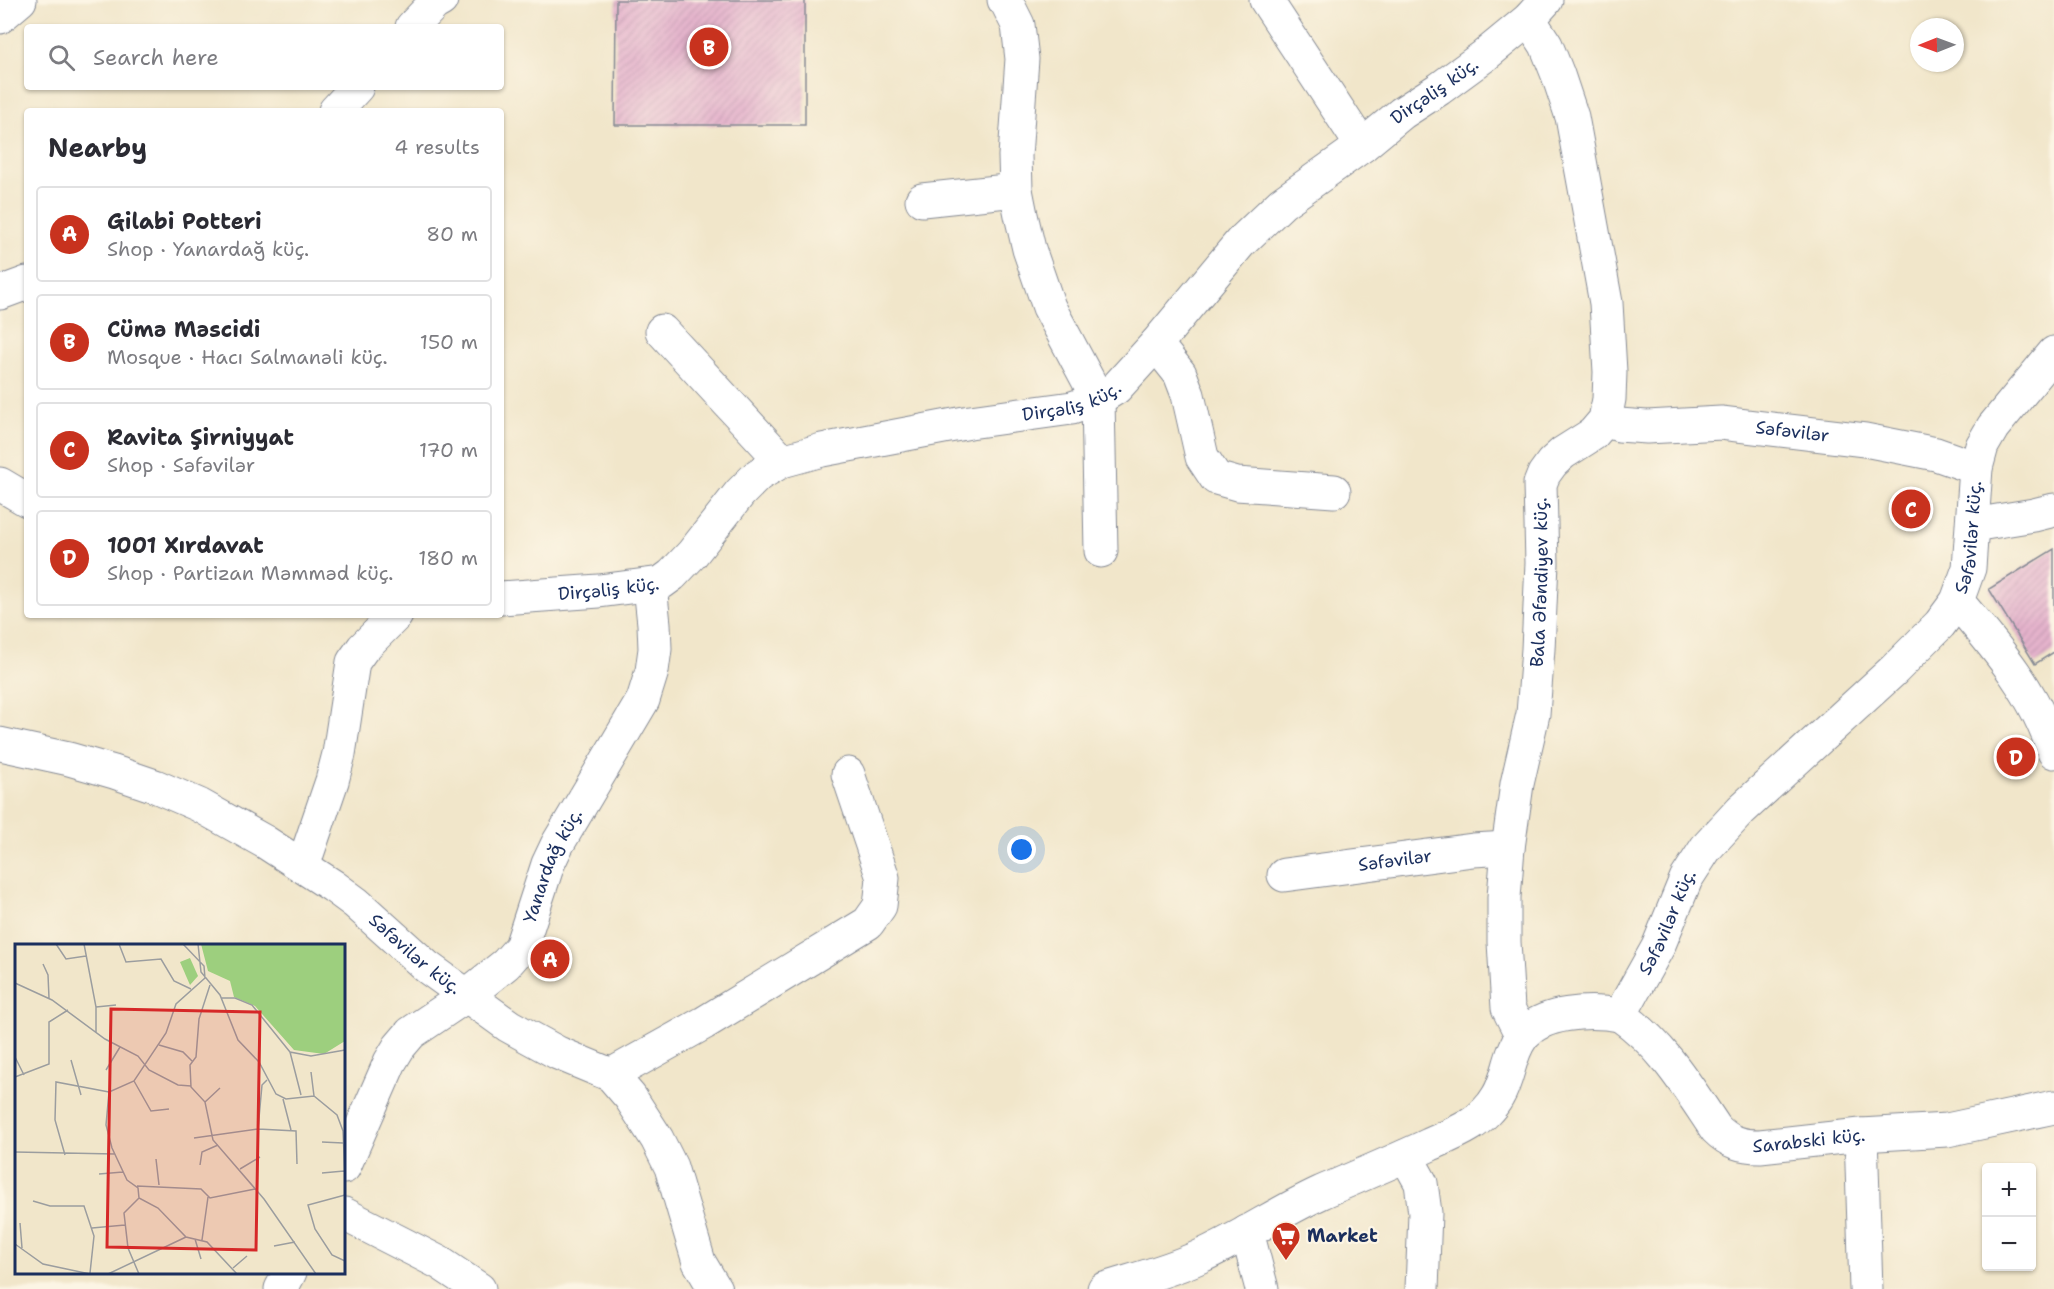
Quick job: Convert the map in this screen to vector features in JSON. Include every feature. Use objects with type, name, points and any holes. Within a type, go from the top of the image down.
[{"type":"street","points":[[0,17],[20,0]]},
{"type":"street","points":[[415,24],[441,0]]},
{"type":"street","points":[[1266,0],[1362,146]]},
{"type":"street","points":[[1006,1],[1018,25],[1022,59],[1015,156],[1016,190],[1029,249],[1049,307],[1098,399],[1101,551]]},
{"type":"street","points":[[1537,9],[1546,45],[1572,117],[1600,264],[1606,303],[1610,372],[1609,399],[1605,420]]},
{"type":"street","name":"Dirçəliş küç.","points":[[504,598],[650,586],[661,583],[692,554],[740,493],[758,475],[782,461],[822,450],[970,422],[1072,408],[1098,399],[1116,388],[1156,344],[1240,243],[1282,203],[1362,146],[1402,113],[1484,56],[1537,9]]},
{"type":"street","points":[[337,108],[354,90]]},
{"type":"street","points":[[922,200],[1016,190]]},
{"type":"street","points":[[0,293],[24,284]]},
{"type":"street","points":[[662,331],[782,461]]},
{"type":"street","points":[[1156,344],[1180,374],[1188,395],[1202,457],[1216,478],[1237,484],[1334,491]]},
{"type":"street","name":"Səfəvilər küç.","points":[[1620,1015],[1658,947],[1686,879],[1706,848],[1741,810],[1894,670],[1940,624],[1957,601],[1969,568],[1976,468],[1982,446],[1993,427],[2054,353]]},
{"type":"street","name":"Səfəvilər","points":[[1605,420],[1619,425],[1647,427],[1721,423],[1865,440],[1936,454],[1976,468]]},
{"type":"street","name":"Bala Əfəndiyev küç.","points":[[1522,1036],[1508,1008],[1504,897],[1517,784],[1533,714],[1542,563],[1540,484],[1552,463],[1563,453],[1593,434],[1605,420]]},
{"type":"street","points":[[0,484],[24,498]]},
{"type":"street","points":[[1973,525],[2054,510]]},
{"type":"street","name":"Yanardağ küç.","points":[[345,1165],[390,1062],[399,1047],[411,1033],[466,996],[506,964],[521,947],[542,881],[557,845],[643,700],[652,671],[655,649],[650,586]]},
{"type":"street","points":[[1957,601],[2002,655],[2029,695],[2054,752]]},
{"type":"street","points":[[303,866],[334,772],[353,662],[363,648],[393,618]]},
{"type":"street","name":"Səfəvilər küç.","points":[[0,744],[69,759],[114,772],[155,786],[199,806],[265,842],[356,903],[427,967],[534,1041],[611,1075],[630,1097],[657,1139],[671,1167],[699,1262],[715,1289]]},
{"type":"street","points":[[611,1075],[704,1023],[868,923],[879,906],[883,878],[848,774]]},
{"type":"street","name":"Səfəvilər","points":[[1284,875],[1473,850],[1508,848]]},
{"type":"street","points":[[1104,1289],[1168,1270],[1200,1257],[1318,1194],[1470,1125],[1486,1112],[1499,1096],[1522,1036],[1537,1025],[1552,1018],[1576,1013],[1600,1012],[1620,1015]]},
{"type":"street","name":"Sarabski küç.","points":[[1620,1015],[1638,1027],[1661,1050],[1716,1129],[1725,1138],[1746,1146],[1947,1130],[2054,1107]]},
{"type":"street","points":[[1862,1135],[1866,1289]]},
{"type":"street","points":[[1406,1156],[1421,1184],[1425,1213],[1422,1289]]},
{"type":"street","points":[[345,1215],[440,1263],[479,1289]]},
{"type":"street","points":[[1247,1232],[1262,1289]]},
{"type":"street","points":[[281,1289],[289,1274]]},
{"type":"building","points":[[616,0],[805,0],[805,125],[615,125]]},
{"type":"building","points":[[2054,549],[2054,652],[2035,664],[1989,589]]},
{"type":"place","name":"Cümə Məscidi","points":[[709,47]]},
{"type":"place","name":"Ravita Şirniyyat","points":[[1911,509]]},
{"type":"place","name":"1001 Xırdavat","points":[[2016,757]]},
{"type":"place","name":"Gilabi Potteri","points":[[550,959]]},
{"type":"place","name":"Market","points":[[1286,1262]]}]
